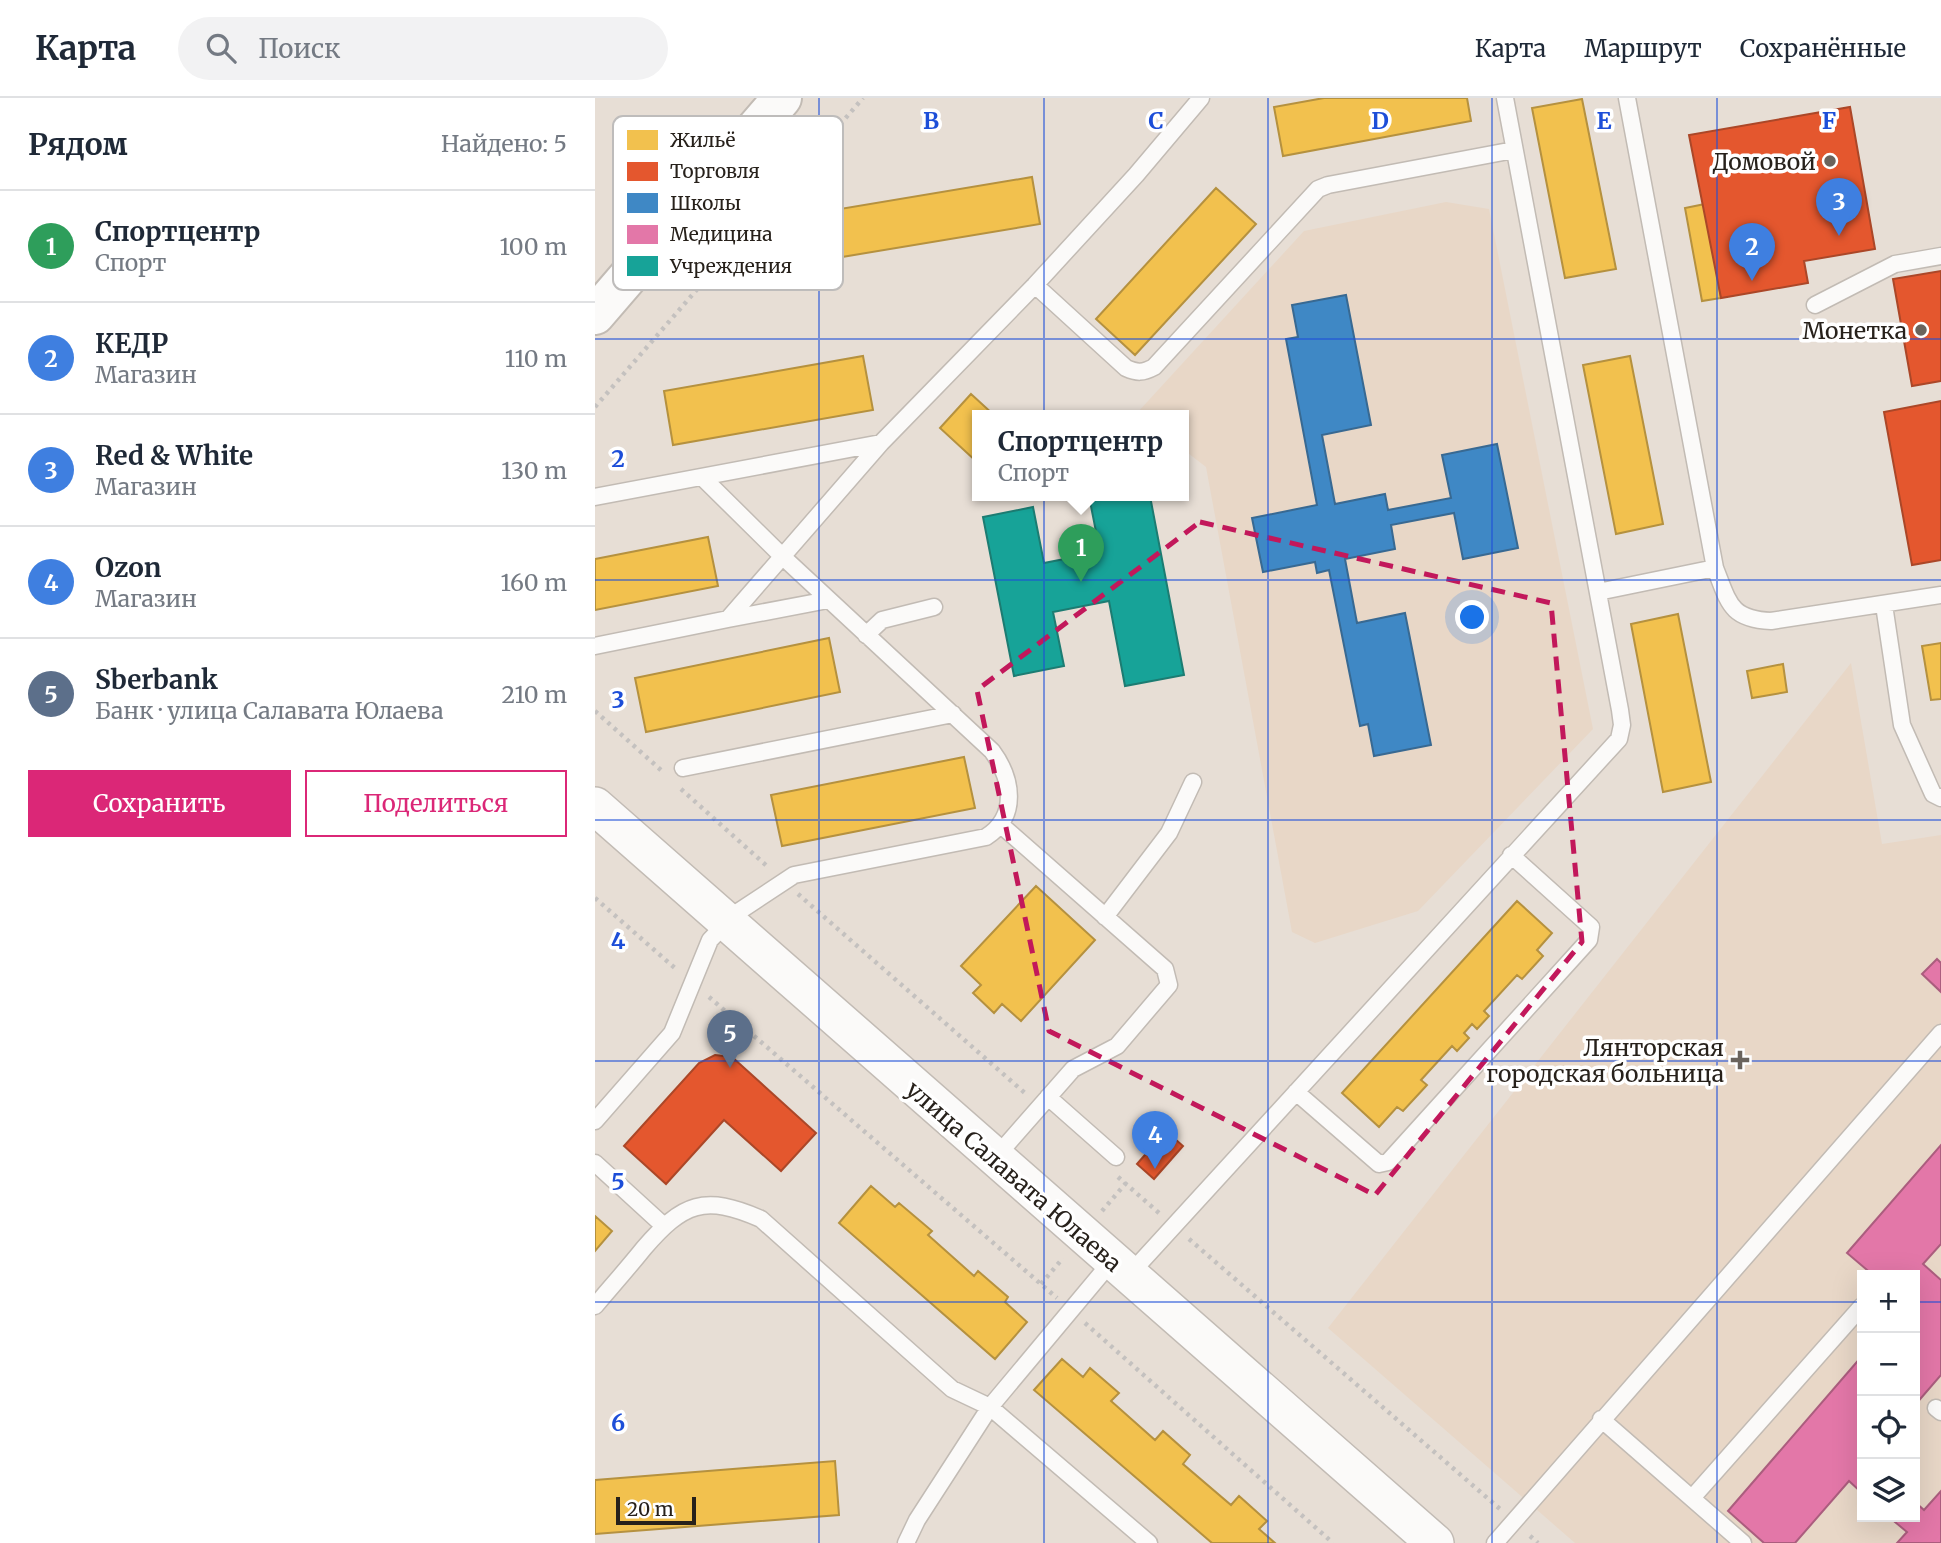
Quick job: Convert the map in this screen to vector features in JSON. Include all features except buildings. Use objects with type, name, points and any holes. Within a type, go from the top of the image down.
[{"type":"main road","points":[[766,116],[782,98]]},
{"type":"main road","points":[[595,315],[617,290]]},
{"type":"street","name":"улица Салавата Юлаева","points":[[595,806],[1436,1543]]},
{"type":"lane","points":[[728,620],[881,443],[1035,285],[1136,175],[1201,98]]},
{"type":"lane","points":[[906,1543],[917,1520],[990,1407],[1071,1310],[1120,1268],[1296,1092],[1619,739],[1621,718],[1505,98]]},
{"type":"lane","points":[[1627,98],[1715,568],[1728,601],[1738,615],[1751,620],[1799,619],[1941,595]]},
{"type":"lane","points":[[1035,285],[1126,368],[1136,373],[1146,372],[1154,367],[1318,190],[1328,185],[1514,150]]},
{"type":"lane","points":[[1815,305],[1895,264],[1941,256]]},
{"type":"lane","points":[[595,497],[881,443]]},
{"type":"lane","points":[[595,1121],[672,1033],[710,940],[726,922],[794,875],[986,837],[1001,825],[1008,807],[1007,776],[992,751],[828,600],[702,477]]},
{"type":"lane","points":[[1598,592],[1715,568]]},
{"type":"lane","points":[[595,646],[828,600]]},
{"type":"lane","points":[[1884,605],[1906,739],[1933,794],[1941,798]]},
{"type":"lane","points":[[866,635],[882,620],[934,607]]},
{"type":"lane","points":[[683,768],[953,714]]},
{"type":"lane","points":[[1105,917],[1169,833],[1193,782]]},
{"type":"lane","points":[[994,1158],[1073,1069],[1117,1046],[1169,985],[1165,969],[1001,825]]},
{"type":"lane","points":[[1296,1092],[1379,1164],[1388,1162],[1589,940],[1591,927],[1511,855]]},
{"type":"lane","points":[[1495,1543],[1941,1034]]},
{"type":"lane","points":[[1048,1097],[1116,1157]]},
{"type":"lane","points":[[595,1163],[664,1226]]},
{"type":"lane","points":[[595,1306],[664,1226],[678,1214],[700,1206],[739,1209],[761,1219],[952,1389],[990,1407],[1149,1543]]},
{"type":"lane","points":[[1692,1498],[1857,1312]]},
{"type":"lane","points":[[1601,1419],[1743,1543]]},
{"type":"path","points":[[843,121],[863,98]]},
{"type":"path","points":[[595,407],[696,290]]},
{"type":"path","points":[[595,898],[1071,1310],[1333,1543]]},
{"type":"highlighted area","points":[[1200,522],[1551,603],[1582,942],[1375,1195],[1049,1031],[977,690]]},
{"type":"shaded area","points":[[1446,202],[1489,209],[1593,729],[1418,911],[1315,943],[1292,932],[1206,467],[1189,454],[1189,410],[1140,410],[1304,231]]},
{"type":"shaded area","name":"Лянторская городская больница","points":[[1851,663],[1882,844],[1941,835],[1941,1543],[1575,1543],[1328,1328]]},
{"type":"place","name":"Домовой","points":[[1830,161]]},
{"type":"place","name":"Red & White","points":[[1839,236]]},
{"type":"place","name":"КЕДР","points":[[1752,281]]},
{"type":"place","name":"Монетка","points":[[1921,330]]},
{"type":"place","name":"Спортцентр","points":[[1081,582]]},
{"type":"place","name":"Лянторская городская больница","points":[[1740,1060]]},
{"type":"place","name":"Sberbank","points":[[730,1068]]},
{"type":"place","name":"Ozon","points":[[1155,1169]]}]
